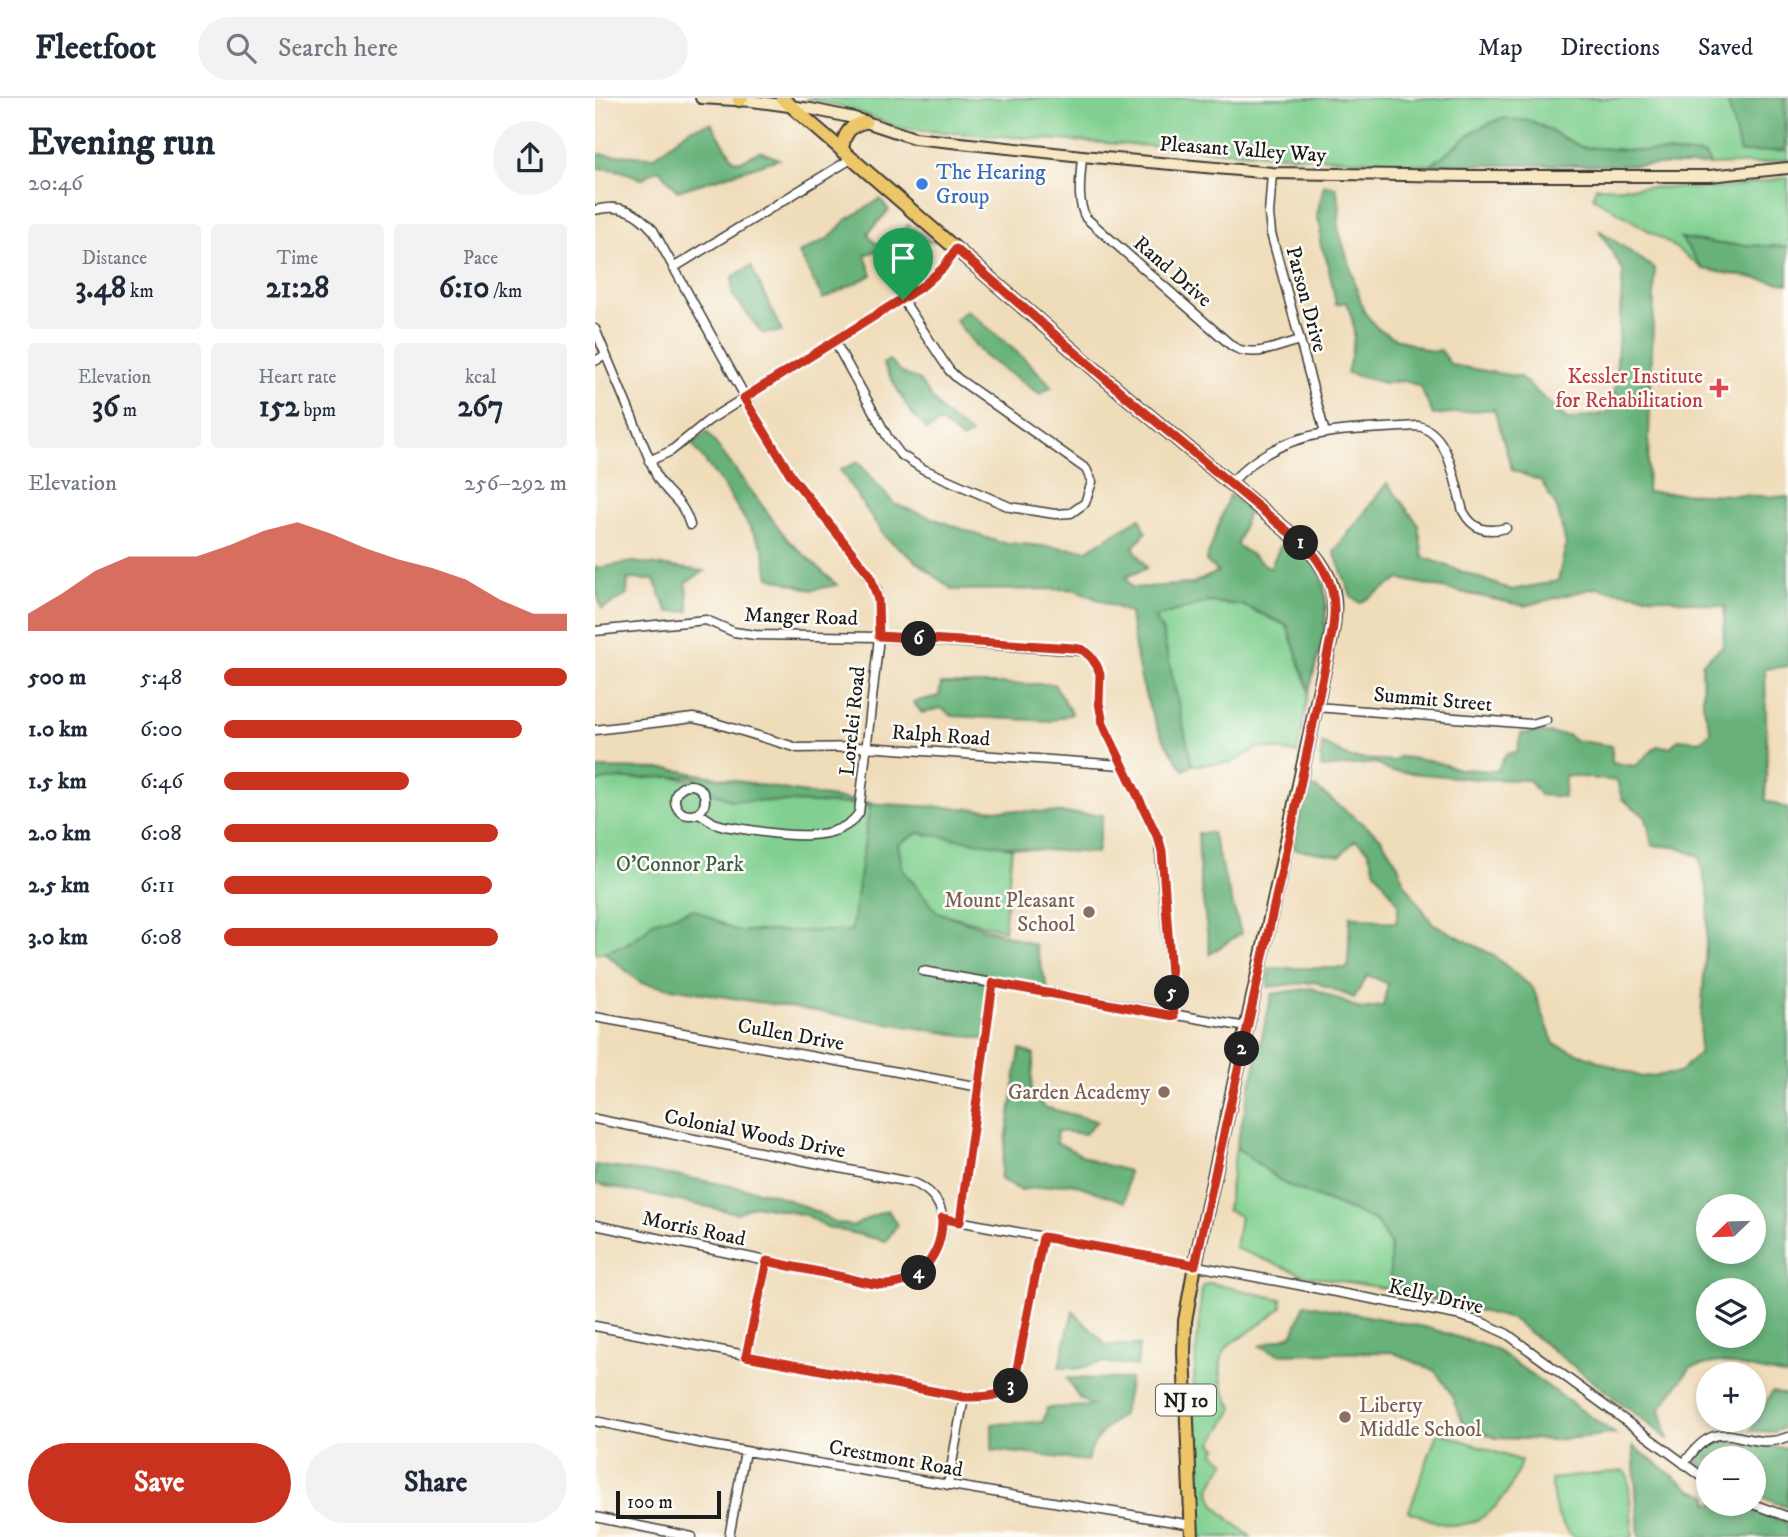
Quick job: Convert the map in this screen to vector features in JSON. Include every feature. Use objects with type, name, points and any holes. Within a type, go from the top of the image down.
[{"type":"main road","name":"Pleasant Valley Way","points":[[701,98],[785,101],[914,138],[1272,173],[1710,176],[1788,168]]},
{"type":"main road","name":"NJ 10","points":[[785,101],[1310,550],[1330,580],[1335,615],[1185,1321],[1192,1531]]},
{"type":"main road","points":[[846,155],[844,138],[850,129],[865,122]]},
{"type":"street","points":[[673,268],[846,155]]},
{"type":"street","name":"Rand Drive","points":[[1082,156],[1080,197],[1081,210],[1086,218],[1232,346],[1241,352],[1257,352],[1300,340]]},
{"type":"street","name":"Parson Drive","points":[[1272,173],[1269,214],[1271,233],[1325,433]]},
{"type":"street","name":"Lorelei Road","points":[[595,210],[611,207],[635,213],[653,230],[744,398],[799,487],[870,575],[878,600],[879,636],[859,813],[853,822],[846,828],[802,836],[725,826],[714,823],[699,813]]},
{"type":"street","points":[[649,461],[671,451],[709,420],[903,300],[934,276],[956,249]]},
{"type":"street","points":[[835,342],[888,438],[911,462],[1010,507],[1055,514],[1071,513],[1085,503],[1091,482],[1089,472],[957,378],[903,300]]},
{"type":"street","points":[[595,329],[649,461],[663,487],[686,510],[690,525]]},
{"type":"street","points":[[595,361],[606,355]]},
{"type":"street","points":[[1230,484],[1253,461],[1276,447],[1325,433],[1418,426],[1427,428],[1441,440],[1468,521],[1491,532],[1506,528]]},
{"type":"street","name":"Manger Road","points":[[595,631],[706,620],[734,632],[755,635],[879,636],[1083,650],[1091,657],[1100,674],[1100,713],[1103,724],[1162,851],[1174,1016]]},
{"type":"street","name":"Summit Street","points":[[1316,708],[1531,724],[1546,720]]},
{"type":"street","name":"Ralph Road","points":[[595,730],[693,719],[712,722],[798,748],[866,747],[1122,765]]},
{"type":"street","points":[[923,971],[1247,1027]]},
{"type":"street","points":[[960,1222],[993,983]]},
{"type":"street","name":"Cullen Drive","points":[[595,1017],[980,1087]]},
{"type":"street","name":"Colonial Woods Drive","points":[[595,1119],[909,1182],[922,1187],[932,1196],[942,1218]]},
{"type":"street","name":"Kelly Drive","points":[[942,1218],[1457,1315],[1481,1322],[1522,1345],[1696,1473]]},
{"type":"street","name":"Morris Road","points":[[595,1225],[875,1284],[899,1283],[916,1275],[933,1258],[940,1241],[942,1218]]},
{"type":"street","points":[[595,1326],[964,1397],[989,1397],[1007,1390],[1015,1379],[1043,1237]]},
{"type":"street","points":[[746,1356],[767,1261]]},
{"type":"street","points":[[948,1485],[964,1397]]},
{"type":"street","name":"Crestmont Road","points":[[595,1422],[1192,1531]]},
{"type":"street","points":[[1683,1464],[1700,1442],[1712,1436],[1728,1435],[1770,1441],[1788,1437]]},
{"type":"street","points":[[729,1537],[745,1451]]},
{"type":"street","points":[[1766,1509],[1788,1517]]},
{"type":"street","points":[[595,1517],[692,1537]]},
{"type":"green space","points":[[805,98],[1788,98],[1788,159],[1710,165],[1705,155],[1581,147],[1532,121],[1476,130],[1431,165],[927,131],[900,128],[853,110]]},
{"type":"green space","points":[[1727,98],[1784,98],[1785,150],[1740,153]]},
{"type":"green space","points":[[1501,118],[1532,121],[1581,147],[1705,155],[1710,165],[1431,165],[1476,130]]},
{"type":"green space","points":[[711,123],[734,160],[741,161],[760,151],[779,159],[677,191],[659,169],[641,179],[619,170],[595,168],[595,154],[654,157],[690,129]]},
{"type":"green space","points":[[1788,177],[1788,247],[1720,244],[1682,238],[1703,269],[1672,245],[1593,197],[1596,187],[1727,188]]},
{"type":"green space","points":[[1324,185],[1336,187],[1340,206],[1338,228],[1364,312],[1377,328],[1432,352],[1440,350],[1451,365],[1520,377],[1568,420],[1607,413],[1615,390],[1623,271],[1599,230],[1655,269],[1647,492],[1788,497],[1788,666],[1765,669],[1765,800],[1788,809],[1788,1376],[1766,1371],[1766,1362],[1696,1362],[1696,1366],[1691,1367],[1660,1409],[1668,1439],[1512,1319],[1390,1289],[1390,1244],[1375,1220],[1285,1184],[1236,1147],[1272,994],[1312,988],[1360,1009],[1383,1006],[1388,984],[1368,975],[1354,998],[1315,982],[1268,987],[1269,968],[1348,968],[1350,916],[1396,923],[1399,904],[1376,872],[1367,849],[1355,840],[1340,856],[1294,849],[1305,785],[1316,788],[1380,837],[1398,865],[1404,882],[1432,923],[1493,955],[1533,988],[1554,1044],[1641,1077],[1679,1073],[1699,1053],[1709,898],[1699,856],[1675,847],[1652,845],[1646,817],[1622,799],[1617,781],[1565,775],[1564,797],[1540,795],[1529,780],[1476,779],[1389,771],[1376,763],[1321,768],[1322,743],[1351,758],[1393,761],[1399,757],[1429,760],[1459,769],[1497,771],[1506,754],[1517,752],[1521,734],[1533,732],[1568,735],[1574,740],[1612,746],[1612,763],[1636,766],[1657,746],[1670,747],[1679,739],[1700,741],[1711,732],[1703,704],[1702,663],[1723,646],[1725,607],[1594,588],[1525,606],[1400,579],[1360,603],[1351,596],[1334,552],[1387,483],[1418,524],[1423,557],[1512,590],[1558,581],[1566,544],[1557,508],[1541,481],[1512,470],[1494,409],[1433,415],[1420,386],[1405,381],[1384,383],[1347,373],[1353,345],[1353,322],[1346,302],[1336,304],[1327,260],[1320,243],[1321,229],[1317,215]]},
{"type":"green space","points":[[880,199],[889,210],[868,233],[874,242],[888,248],[908,224],[933,242],[921,241],[895,261],[876,251],[865,255],[872,275],[823,299],[799,253],[829,238],[845,221]]},
{"type":"green space","points":[[1681,238],[1720,244],[1788,247],[1788,284],[1703,269]]},
{"type":"green space","points":[[751,266],[782,332],[762,333],[732,294],[732,277]]},
{"type":"green space","points":[[967,310],[1052,386],[1040,394],[985,357],[955,320]]},
{"type":"green space","points":[[889,360],[904,374],[918,379],[943,413],[971,434],[963,440],[941,422],[927,430],[909,410],[883,364]]},
{"type":"green space","points":[[707,432],[788,540],[837,585],[812,590],[769,577],[763,548],[725,488],[692,444]]},
{"type":"green space","points":[[858,462],[894,504],[998,542],[1087,550],[1140,518],[1146,532],[1133,547],[1147,568],[1126,577],[1132,588],[1191,584],[1218,572],[1206,561],[1229,495],[1249,508],[1237,545],[1270,568],[1285,536],[1310,558],[1319,573],[1324,589],[1325,623],[1309,691],[1287,625],[1242,605],[1208,602],[1154,617],[1162,630],[1192,765],[1184,770],[1163,738],[1150,708],[1137,661],[1130,613],[1073,589],[953,590],[885,537],[840,470]]},
{"type":"green space","points":[[633,562],[705,571],[686,582],[689,611],[668,612],[654,580],[628,579],[627,595],[602,609],[595,589],[595,566],[598,568]]},
{"type":"green space","points":[[1208,602],[1242,605],[1287,626],[1309,691],[1297,753],[1260,747],[1231,763],[1192,765],[1162,630],[1154,617]]},
{"type":"green space","points":[[941,684],[1054,684],[1072,714],[1050,721],[952,716],[941,708],[922,713],[913,702],[939,696]]},
{"type":"green space","name":"O'Connor Park","points":[[601,768],[873,803],[1012,849],[1004,930],[937,912],[865,944],[595,953],[595,770]]},
{"type":"green space","points":[[670,769],[861,803],[1103,815],[1097,853],[1024,849],[918,833],[898,844],[903,870],[937,912],[1035,945],[1049,993],[993,983],[985,1039],[641,983],[604,952],[626,944],[644,932],[652,922],[694,909],[736,931],[851,931],[870,805],[730,800],[692,776],[606,780],[595,783],[595,770]]},
{"type":"green space","points":[[1198,833],[1212,833],[1241,933],[1210,954],[1200,878]]},
{"type":"green space","points":[[1020,1049],[1034,1055],[1031,1089],[1044,1107],[1097,1121],[1085,1134],[1057,1131],[1056,1142],[1095,1162],[1128,1171],[1125,1202],[1071,1183],[1020,1190],[1000,1179]]},
{"type":"green space","points":[[1236,1147],[1285,1184],[1375,1220],[1390,1244],[1390,1289],[1304,1275],[1235,1248],[1240,1216],[1227,1210]]},
{"type":"green space","points":[[595,1165],[684,1177],[774,1194],[836,1223],[854,1226],[888,1210],[897,1225],[886,1241],[827,1227],[806,1215],[755,1205],[737,1213],[595,1184]]},
{"type":"green space","points":[[1210,1283],[1281,1299],[1282,1307],[1229,1345],[1221,1360],[1223,1386],[1234,1408],[1212,1443],[1217,1448],[1214,1453],[1226,1462],[1212,1483],[1211,1493],[1218,1508],[1251,1537],[1197,1537],[1192,1402],[1202,1287]]},
{"type":"green space","points":[[1305,1304],[1429,1328],[1495,1349],[1615,1434],[1553,1440],[1496,1438],[1464,1425],[1450,1392],[1435,1371],[1392,1352],[1279,1354],[1260,1346],[1293,1334]]},
{"type":"green space","points":[[1073,1311],[1106,1345],[1139,1345],[1137,1366],[1103,1362],[1076,1369],[1059,1367]]},
{"type":"green space","points":[[1067,1378],[1130,1379],[1123,1414],[1101,1434],[1087,1461],[992,1450],[992,1424],[1043,1422],[1047,1408],[1092,1406],[1079,1398]]},
{"type":"green space","points":[[1772,1392],[1788,1395],[1788,1426],[1774,1432],[1766,1432],[1766,1403]]},
{"type":"green space","points":[[1441,1433],[1521,1461],[1502,1499],[1481,1518],[1469,1523],[1440,1523],[1409,1511],[1436,1436]]},
{"type":"green space","points":[[1718,1442],[1765,1446],[1708,1446]]},
{"type":"green space","points":[[1633,1446],[1696,1491],[1696,1516],[1766,1515],[1787,1523],[1788,1537],[1639,1537]]},
{"type":"green space","points":[[1766,1446],[1788,1448],[1788,1508],[1766,1499]]},
{"type":"green space","points":[[1624,1471],[1628,1475],[1633,1537],[1573,1537],[1562,1524],[1556,1510],[1551,1479]]},
{"type":"place","name":"The Hearing Group","points":[[922,184]]},
{"type":"place","name":"Kessler Institute for Rehabilitation","points":[[1719,388]]},
{"type":"place","name":"Mount Pleasant School","points":[[1089,912]]},
{"type":"place","name":"Garden Academy","points":[[1164,1092]]},
{"type":"place","name":"Liberty Middle School","points":[[1345,1417]]},
{"type":"route","points":[[956,249],[1129,399],[1310,550],[1326,571],[1334,591],[1335,602],[1332,633],[1291,829],[1195,1265],[1043,1237],[1015,1379],[1007,1390],[989,1397],[964,1397],[746,1356],[767,1261],[869,1283],[894,1284],[916,1275],[929,1263],[940,1241],[942,1218],[960,1222],[993,983],[1174,1016],[1162,851],[1103,724],[1099,703],[1100,674],[1091,657],[1083,650],[1074,648],[879,636],[878,600],[870,575],[792,477],[744,398],[903,300],[943,268],[956,249]]}]
